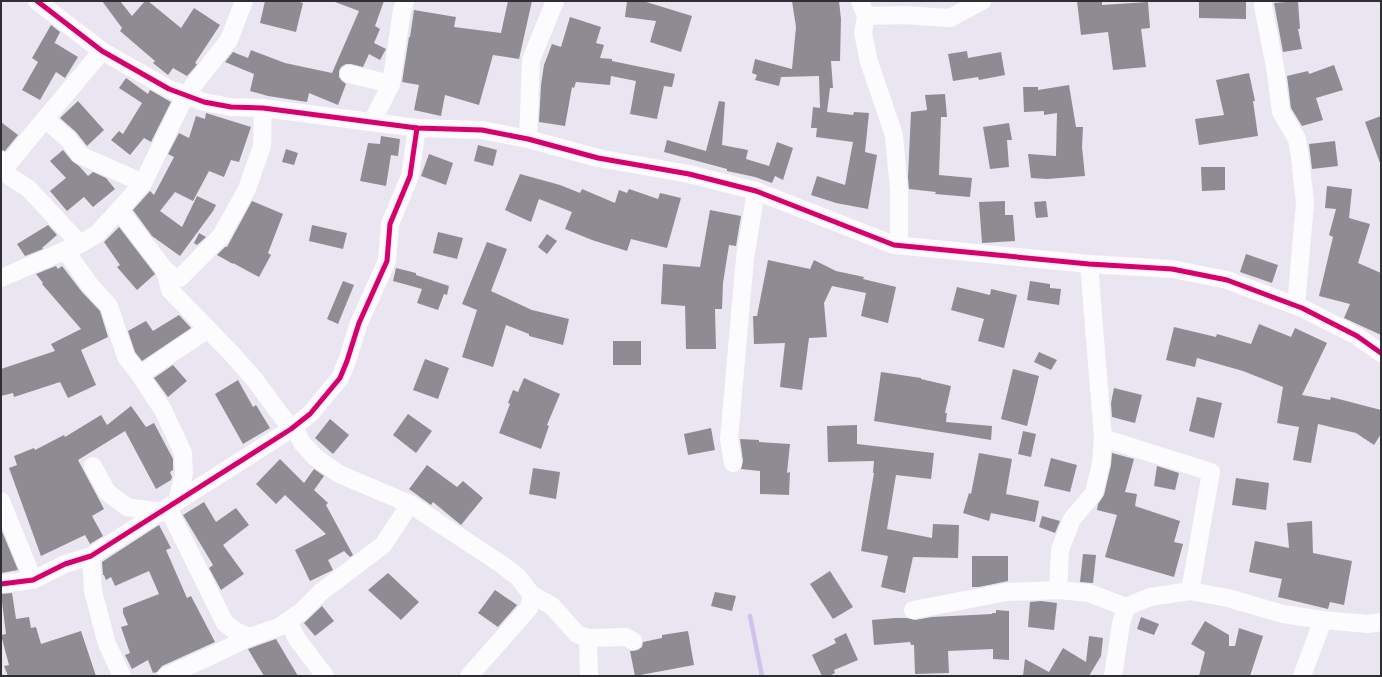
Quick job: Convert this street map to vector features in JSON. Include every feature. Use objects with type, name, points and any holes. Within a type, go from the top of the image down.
[{"type":"street","points":[[37,1],[102,51],[169,89],[204,102],[231,107],[263,108],[417,128],[482,130],[528,139],[598,158],[689,174],[756,191],[894,245],[1089,264],[1172,270],[1227,280],[1296,306],[1357,336],[1381,353]]},
{"type":"street","points":[[1,278],[73,247],[97,234],[143,183],[185,96],[229,40],[244,1]]},
{"type":"street","points":[[372,122],[391,84],[402,10],[405,1]]},
{"type":"street","points":[[528,139],[531,60],[555,1]]},
{"type":"street","points":[[894,245],[899,240],[899,191],[894,135],[869,62],[863,33],[863,9],[903,15],[950,18],[982,1]]},
{"type":"street","points":[[1264,1],[1263,6],[1282,112],[1297,139],[1305,203],[1296,306]]},
{"type":"street","points":[[1,160],[8,164],[102,51]]},
{"type":"street","points":[[349,74],[391,84]]},
{"type":"street","points":[[119,210],[165,270],[175,277],[180,278],[220,236],[247,189],[262,146],[263,108]]},
{"type":"street","points":[[45,119],[69,140],[80,155],[143,183]]},
{"type":"street","points":[[1,584],[33,580],[65,564],[91,556],[293,428],[310,414],[340,378],[359,323],[387,261],[390,224],[410,176],[417,128]]},
{"type":"street","points":[[1,171],[28,188],[73,247],[90,284],[109,306],[126,356],[163,410],[183,452],[184,473],[168,507]]},
{"type":"street","points":[[733,463],[729,439],[745,258],[756,191]]},
{"type":"street","points":[[1058,590],[1060,550],[1072,519],[1094,493],[1101,463],[1102,438],[1089,264]]},
{"type":"street","points":[[165,270],[170,290],[255,380],[293,428],[302,443],[314,458],[339,474],[410,504],[518,577],[532,595],[552,606],[577,634],[588,638],[626,637],[633,641]]},
{"type":"street","points":[[140,375],[208,329]]},
{"type":"street","points":[[1102,438],[1212,472],[1190,591]]},
{"type":"street","points":[[93,466],[107,492],[127,507],[168,507]]},
{"type":"street","points":[[1,501],[33,580]]},
{"type":"street","points":[[166,676],[213,655],[250,636],[278,627],[301,612],[321,592],[383,545],[410,504]]},
{"type":"street","points":[[168,507],[225,623],[237,632],[250,636]]},
{"type":"street","points":[[91,556],[93,591],[107,644],[122,676]]},
{"type":"street","points":[[913,610],[1007,592],[1058,590],[1089,593],[1126,607],[1150,597],[1190,591],[1228,598],[1283,614],[1323,620],[1368,624],[1381,622]]},
{"type":"street","points":[[469,676],[529,608],[532,595]]},
{"type":"street","points":[[1113,676],[1121,624],[1126,607]]},
{"type":"street","points":[[288,620],[297,640],[325,676]]},
{"type":"street","points":[[1302,676],[1323,620]]},
{"type":"street","points":[[588,638],[589,676]]},
{"type":"building","points":[[102,1],[120,1],[132,16],[145,1],[148,1],[181,28],[194,8],[220,25],[195,63],[197,64],[187,76],[173,68],[168,75],[153,63],[155,61],[120,31],[122,28]]},
{"type":"building","points":[[265,1],[296,1],[303,3],[296,32],[260,23]]},
{"type":"building","points":[[384,1],[375,26],[380,29],[374,43],[386,49],[380,60],[369,54],[363,67],[346,64],[341,67],[339,77],[346,84],[338,105],[309,93],[307,102],[268,96],[250,91],[254,74],[225,62],[233,52],[248,58],[251,50],[285,63],[332,73],[359,11],[335,2]]},
{"type":"building","points":[[508,1],[532,1],[519,59],[493,55],[479,105],[445,95],[441,116],[414,110],[419,85],[402,82],[414,10],[456,17],[454,27],[501,33]]},
{"type":"building","points":[[627,1],[643,1],[692,16],[681,52],[650,42],[656,21],[625,17]]},
{"type":"building","points":[[792,1],[839,1],[841,19],[840,61],[831,61],[833,88],[830,88],[827,112],[853,115],[854,112],[869,113],[865,152],[877,155],[868,209],[836,203],[811,195],[817,176],[845,185],[853,142],[816,137],[817,128],[811,128],[813,107],[820,108],[819,76],[781,77],[779,86],[755,80],[757,75],[752,73],[755,59],[792,69],[796,27]]},
{"type":"building","points":[[1077,1],[1102,1],[1102,5],[1148,2],[1150,28],[1141,29],[1146,67],[1113,70],[1108,32],[1081,35]]},
{"type":"building","points":[[1246,1],[1246,19],[1199,18],[1199,2]]},
{"type":"building","points":[[1298,1],[1300,29],[1298,29],[1302,49],[1283,52],[1274,3]]},
{"type":"building","points":[[570,17],[601,27],[596,43],[604,45],[600,58],[612,59],[612,61],[675,74],[672,87],[664,86],[657,119],[630,114],[636,81],[611,76],[610,85],[576,82],[574,88],[572,87],[565,126],[539,122],[541,85],[544,65],[552,44],[561,47]]},
{"type":"building","points":[[51,25],[60,32],[54,44],[55,43],[78,57],[65,78],[56,72],[40,100],[22,90],[38,62],[32,58]]},
{"type":"building","points":[[967,51],[968,58],[1001,52],[1005,75],[979,80],[978,77],[953,81],[948,54]]},
{"type":"building","points":[[1334,65],[1343,90],[1316,98],[1323,120],[1302,126],[1291,108],[1287,76],[1308,71],[1309,74]]},
{"type":"building","points":[[1249,73],[1255,101],[1253,101],[1258,136],[1199,145],[1195,119],[1224,115],[1216,80]]},
{"type":"building","points":[[126,78],[148,94],[150,90],[171,102],[151,142],[144,138],[130,155],[111,140],[119,131],[123,134],[142,103],[119,88]]},
{"type":"building","points":[[1069,85],[1076,127],[1083,127],[1082,147],[1085,176],[1047,179],[1031,178],[1028,154],[1056,156],[1057,113],[1044,115],[1044,111],[1024,112],[1023,87],[1038,87],[1038,90]]},
{"type":"building","points":[[945,94],[947,117],[941,117],[939,175],[972,178],[970,197],[935,194],[936,192],[909,189],[908,177],[911,112],[927,110],[925,95]]},
{"type":"building","points":[[78,101],[104,130],[87,146],[76,132],[60,118]]},
{"type":"building","points":[[719,101],[725,102],[722,145],[748,150],[746,159],[769,166],[777,142],[793,148],[783,180],[775,176],[772,183],[664,152],[667,140],[706,151]]},
{"type":"building","points":[[206,113],[251,127],[239,162],[231,160],[224,177],[209,171],[193,201],[175,192],[160,211],[182,227],[197,196],[216,205],[180,256],[152,236],[133,210],[150,191],[154,195],[174,157],[168,154],[179,133],[189,138],[196,116],[205,119]]},
{"type":"building","points":[[1381,116],[1381,163],[1380,163],[1365,122]]},
{"type":"building","points":[[1,122],[18,135],[5,151],[1,150]]},
{"type":"building","points":[[1009,123],[1012,140],[1007,140],[1009,167],[990,169],[983,127]]},
{"type":"building","points":[[381,136],[400,139],[398,156],[391,155],[386,186],[360,181],[368,143],[380,144]]},
{"type":"building","points":[[1335,141],[1338,166],[1312,169],[1309,144]]},
{"type":"building","points":[[478,145],[497,150],[493,166],[474,161]]},
{"type":"building","points":[[286,149],[298,153],[294,165],[282,162]]},
{"type":"building","points":[[63,150],[88,176],[93,172],[106,178],[115,189],[93,207],[84,197],[67,211],[50,191],[66,178],[50,161]]},
{"type":"building","points":[[429,154],[453,163],[446,185],[421,176]]},
{"type":"building","points":[[1201,167],[1225,167],[1225,190],[1202,191]]},
{"type":"building","points":[[520,174],[560,185],[580,193],[582,189],[615,203],[619,190],[627,193],[629,189],[658,199],[660,193],[681,198],[667,248],[631,239],[627,251],[592,240],[565,229],[572,212],[539,199],[531,222],[505,210]]},
{"type":"building","points":[[1327,186],[1352,189],[1349,218],[1370,224],[1358,263],[1381,273],[1381,335],[1344,318],[1350,304],[1319,296],[1333,237],[1329,235],[1336,209],[1325,208]]},
{"type":"building","points":[[252,201],[283,214],[268,253],[271,255],[259,277],[217,255],[225,247],[227,247]]},
{"type":"building","points":[[1005,201],[1005,215],[1013,215],[1015,241],[982,243],[979,202]]},
{"type":"building","points":[[1046,201],[1048,217],[1036,218],[1034,202]]},
{"type":"building","points":[[710,210],[741,216],[736,246],[729,245],[723,283],[722,309],[715,309],[716,349],[686,349],[685,306],[661,304],[663,264],[700,267]]},
{"type":"building","points":[[48,225],[57,235],[42,248],[43,249],[25,256],[17,244]]},
{"type":"building","points":[[312,225],[347,233],[343,249],[309,241]]},
{"type":"building","points":[[119,227],[155,274],[137,290],[117,267],[120,265],[104,242]]},
{"type":"building","points":[[438,232],[463,238],[457,259],[433,253]]},
{"type":"building","points":[[199,233],[206,237],[197,245],[194,243]]},
{"type":"building","points":[[547,234],[557,241],[547,254],[538,247]]},
{"type":"building","points":[[487,242],[507,249],[491,291],[532,310],[569,319],[563,345],[529,336],[529,334],[506,325],[493,367],[462,357],[477,310],[462,304]]},
{"type":"building","points":[[1246,254],[1278,265],[1272,283],[1240,272]]},
{"type":"building","points":[[768,260],[810,269],[814,260],[836,271],[864,277],[863,279],[896,287],[888,323],[861,316],[866,293],[832,286],[824,303],[827,337],[809,338],[802,390],[780,387],[785,343],[754,344],[753,316],[757,316]]},
{"type":"building","points":[[56,266],[58,269],[62,266],[82,292],[100,311],[108,337],[81,350],[96,385],[68,398],[60,382],[14,397],[13,393],[1,396],[1,369],[55,351],[51,344],[81,329],[42,284],[43,283],[36,274]]},
{"type":"building","points":[[396,268],[416,273],[416,275],[449,286],[447,295],[444,294],[438,310],[417,303],[422,289],[393,281]]},
{"type":"building","points":[[343,281],[354,285],[338,324],[327,319]]},
{"type":"building","points":[[1030,281],[1050,284],[1050,288],[1061,289],[1059,305],[1027,300]]},
{"type":"building","points":[[957,287],[990,295],[991,289],[1017,295],[1004,348],[978,341],[984,319],[951,310]]},
{"type":"building","points":[[179,315],[191,328],[142,361],[135,352],[128,331],[146,321],[153,331]]},
{"type":"building","points":[[1259,324],[1291,337],[1295,328],[1327,343],[1302,395],[1330,400],[1331,397],[1381,410],[1381,434],[1374,445],[1356,433],[1318,424],[1311,463],[1293,460],[1299,427],[1277,423],[1283,387],[1243,371],[1197,358],[1195,367],[1166,360],[1174,327],[1216,337],[1217,334],[1251,344]]},
{"type":"building","points":[[613,341],[641,341],[641,365],[613,365]]},
{"type":"building","points":[[1039,352],[1057,360],[1051,370],[1034,362]]},
{"type":"building","points":[[425,359],[449,368],[438,399],[413,390]]},
{"type":"building","points":[[173,365],[187,381],[168,397],[154,378]]},
{"type":"building","points":[[1013,369],[1039,376],[1027,426],[1001,419]]},
{"type":"building","points":[[881,372],[921,378],[951,386],[945,413],[947,413],[946,422],[992,426],[991,440],[874,421]]},
{"type":"building","points":[[524,378],[560,394],[547,425],[549,426],[541,449],[499,433],[510,404],[508,403],[513,390],[518,392]]},
{"type":"building","points":[[238,380],[253,407],[256,405],[270,428],[243,444],[215,394]]},
{"type":"building","points":[[1114,388],[1142,395],[1135,423],[1112,417],[1111,403]]},
{"type":"building","points":[[1197,397],[1222,403],[1214,438],[1189,431]]},
{"type":"building","points":[[131,406],[146,427],[154,423],[173,459],[173,470],[170,472],[172,477],[171,480],[156,489],[125,431],[78,460],[104,509],[92,516],[103,536],[90,544],[85,535],[41,556],[9,468],[17,465],[14,456],[34,448],[35,450],[64,435],[65,437],[101,415],[107,425]]},
{"type":"building","points":[[408,414],[432,431],[416,453],[393,435]]},
{"type":"building","points":[[330,419],[349,435],[333,454],[315,438]]},
{"type":"building","points":[[857,425],[857,444],[934,453],[931,479],[896,475],[887,529],[932,538],[933,524],[959,525],[958,558],[913,557],[905,593],[881,587],[888,556],[861,551],[874,473],[874,461],[828,462],[827,426]]},
{"type":"building","points":[[711,428],[715,450],[688,455],[684,434]]},
{"type":"building","points":[[1023,431],[1036,434],[1031,457],[1018,454]]},
{"type":"building","points":[[740,439],[790,444],[787,473],[790,472],[789,495],[760,494],[760,471],[741,469],[743,461]]},
{"type":"building","points":[[979,453],[1012,459],[1006,494],[1039,501],[1035,522],[991,513],[989,521],[963,513],[969,493],[971,494]]},
{"type":"building","points":[[1112,453],[1134,459],[1125,492],[1137,494],[1135,506],[1180,521],[1174,542],[1183,544],[1174,577],[1105,557],[1117,515],[1097,510],[1098,504],[1104,495],[1111,465]]},
{"type":"building","points":[[1051,458],[1077,465],[1070,492],[1044,486]]},
{"type":"building","points":[[280,459],[304,483],[314,469],[324,476],[314,490],[328,503],[326,505],[353,555],[350,557],[344,551],[328,560],[333,570],[310,581],[295,550],[326,534],[285,495],[276,504],[256,484]]},
{"type":"building","points":[[427,465],[457,487],[463,481],[483,498],[461,525],[433,502],[431,505],[409,489]]},
{"type":"building","points":[[1157,466],[1179,473],[1175,490],[1154,486]]},
{"type":"building","points":[[533,468],[560,472],[556,499],[529,494]]},
{"type":"building","points":[[1236,478],[1269,483],[1266,510],[1232,505]]},
{"type":"building","points":[[204,502],[216,522],[236,508],[249,525],[223,545],[244,574],[221,590],[209,568],[213,565],[183,515]]},
{"type":"building","points":[[1042,516],[1060,521],[1055,533],[1039,527]]},
{"type":"building","points":[[1312,521],[1313,553],[1352,561],[1344,605],[1330,602],[1328,609],[1278,597],[1282,579],[1249,572],[1255,541],[1289,548],[1287,523]]},
{"type":"building","points":[[159,525],[171,548],[166,550],[187,598],[191,596],[215,642],[162,666],[157,672],[153,673],[148,660],[132,669],[125,655],[130,653],[121,627],[128,625],[123,613],[123,608],[159,594],[149,571],[115,586],[111,577],[106,580],[103,575],[102,562]]},
{"type":"building","points":[[1,529],[18,570],[1,573]]},
{"type":"building","points":[[1083,554],[1096,555],[1093,583],[1080,582]]},
{"type":"building","points":[[972,556],[1008,556],[1008,581],[972,587]]},
{"type":"building","points":[[830,571],[853,607],[833,619],[810,584]]},
{"type":"building","points":[[388,573],[419,602],[401,620],[368,590]]},
{"type":"building","points":[[495,590],[517,605],[498,627],[478,613]]},
{"type":"building","points":[[715,592],[736,596],[732,611],[711,606]]},
{"type":"building","points":[[12,593],[16,619],[29,617],[31,628],[36,627],[41,644],[81,631],[96,676],[8,676],[4,666],[9,665],[1,635],[6,634],[1,594]]},
{"type":"building","points":[[1041,601],[1057,603],[1054,630],[1028,627],[1030,602]]},
{"type":"building","points":[[322,606],[334,621],[315,636],[304,623]]},
{"type":"building","points":[[996,610],[1009,611],[1009,660],[993,659],[993,649],[948,651],[949,673],[915,674],[914,645],[911,645],[910,642],[874,645],[872,620],[907,618],[915,620],[932,617],[992,614],[996,613]]},
{"type":"building","points":[[1141,617],[1159,624],[1154,635],[1137,629]]},
{"type":"building","points":[[1205,621],[1229,635],[1229,646],[1235,646],[1239,628],[1263,636],[1250,676],[1199,676],[1205,652],[1191,644]]},
{"type":"building","points":[[688,631],[694,665],[635,676],[630,651],[638,650],[642,647],[643,642],[662,638],[662,635]]},
{"type":"building","points":[[846,633],[858,660],[834,670],[835,673],[829,676],[822,676],[812,655],[836,643],[834,639]]},
{"type":"building","points":[[1089,636],[1103,638],[1101,656],[1089,676],[1023,676],[1025,659],[1049,672],[1063,648],[1086,662]]},
{"type":"building","points":[[276,639],[298,676],[264,676],[248,649]]},
{"type":"waterway","points":[[750,616],[762,676]]},
{"type":"cycle path","points":[[37,1],[102,51],[169,89],[204,102],[231,107],[263,108],[417,128],[482,130],[528,139],[598,158],[689,174],[756,191],[894,245],[1089,264],[1172,269],[1227,280],[1302,308],[1357,336],[1381,353]]},
{"type":"cycle path","points":[[1,584],[33,580],[65,564],[91,556],[291,429],[310,414],[340,378],[359,323],[387,261],[390,224],[410,176],[417,128]]}]
